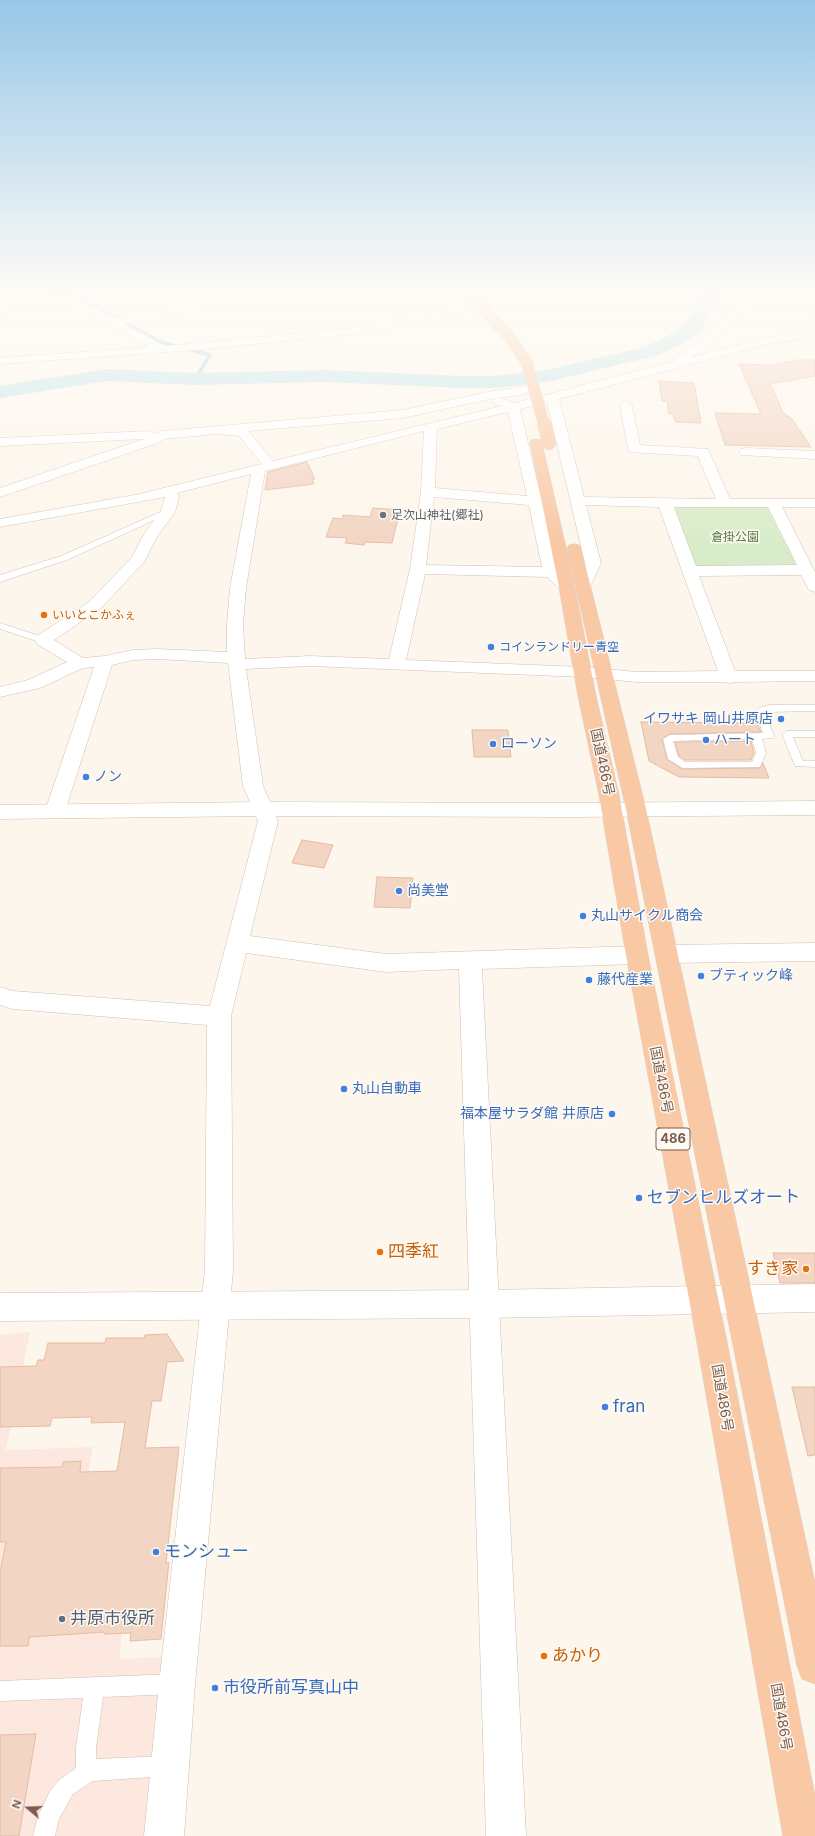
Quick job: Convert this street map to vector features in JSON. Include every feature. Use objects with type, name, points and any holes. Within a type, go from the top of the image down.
[{"type":"highway","name":"486","points":[[520,376],[538,437]]},
{"type":"highway","name":"486","points":[[531,376],[537,394],[538,437]]},
{"type":"highway","name":"国道486号","points":[[538,437],[567,582],[594,674],[587,696],[623,802],[666,954],[815,1666]]},
{"type":"highway","name":"国道486号","points":[[623,802],[638,955],[803,1836]]},
{"type":"street","points":[[0,442],[85,437],[162,435],[404,414],[488,396],[606,376]]},
{"type":"street","points":[[0,522],[135,499],[431,427],[632,376]]},
{"type":"street","points":[[580,389],[578,386],[601,377]]},
{"type":"street","points":[[488,396],[513,406]]},
{"type":"street","points":[[418,569],[567,582],[593,563],[552,396]]},
{"type":"street","points":[[513,406],[535,501],[567,582]]},
{"type":"street","points":[[626,406],[634,449],[703,452],[725,502]]},
{"type":"street","points":[[396,664],[418,569],[428,492],[431,427]]},
{"type":"street","points":[[164,1836],[177,1684],[219,1270],[219,1016],[268,820],[252,786],[236,661],[235,625],[238,588],[265,467],[243,433],[216,430]]},
{"type":"street","points":[[0,493],[152,440],[162,435]]},
{"type":"street","points":[[746,452],[815,455]]},
{"type":"street","points":[[80,663],[43,640],[95,605],[139,558],[151,534],[168,512],[172,497],[169,490]]},
{"type":"street","points":[[428,492],[535,501]]},
{"type":"street","points":[[578,500],[665,503],[815,503]]},
{"type":"street","points":[[665,503],[729,678]]},
{"type":"street","points":[[773,503],[815,587]]},
{"type":"street","points":[[689,571],[806,570]]},
{"type":"street","points":[[0,692],[34,684],[80,663],[105,661],[133,655],[157,654],[236,661],[310,661],[396,664],[637,677],[729,678],[815,676]]},
{"type":"street","points":[[57,804],[105,661]]},
{"type":"street","points":[[623,802],[815,795]]},
{"type":"street","points":[[0,796],[57,804]]},
{"type":"street","points":[[0,812],[57,804],[260,802],[623,802],[815,808]]},
{"type":"street","points":[[238,943],[370,962],[638,955]]},
{"type":"street","points":[[666,954],[815,952]]},
{"type":"street","points":[[470,960],[506,1836]]},
{"type":"street","points":[[0,996],[13,1000],[219,1016]]},
{"type":"street","points":[[0,1307],[485,1304],[815,1298]]},
{"type":"lane","points":[[0,580],[3,577],[64,558],[168,512]]},
{"type":"lane","points":[[0,626],[43,640]]},
{"type":"lane","points":[[756,737],[761,753],[756,765],[683,765],[673,759],[668,739],[674,737],[769,736],[761,715],[762,710],[769,708],[815,708]]},
{"type":"lane","points":[[815,734],[787,734],[799,764],[815,764]]},
{"type":"lane","points":[[0,1692],[177,1684]]},
{"type":"lane","points":[[86,1773],[86,1748],[94,1688]]},
{"type":"lane","points":[[44,1836],[49,1816],[58,1798],[66,1787],[86,1773],[100,1769],[170,1766]]},
{"type":"shaded area","name":"井原市役所","points":[[30,1332],[6,1450],[93,1447],[70,1581],[129,1577],[119,1659],[164,1657],[147,1836],[0,1836],[0,1335]]},
{"type":"green space","name":"倉掛公園","points":[[764,506],[768,508],[797,566],[694,568],[673,510],[679,507]]},
{"type":"building","points":[[744,376],[815,376],[770,384],[783,412],[792,419],[811,447],[725,445],[715,413],[761,414]]},
{"type":"building","points":[[659,381],[694,383],[701,423],[675,422],[673,414],[669,414],[667,401],[662,401]]},
{"type":"building","points":[[307,462],[315,479],[312,479],[314,484],[265,490],[268,472]]},
{"type":"building","points":[[373,508],[400,510],[392,543],[365,542],[364,545],[345,543],[347,538],[326,537],[333,518],[342,519],[343,515],[370,517]]},
{"type":"building","points":[[641,722],[757,723],[761,732],[670,734],[662,739],[667,759],[682,769],[760,768],[763,763],[769,778],[679,777],[649,761]]},
{"type":"building","points":[[472,730],[508,730],[511,757],[474,757]]},
{"type":"building","points":[[751,741],[754,753],[751,760],[685,760],[679,756],[675,742]]},
{"type":"building","points":[[302,840],[333,845],[324,868],[292,863]]},
{"type":"building","points":[[377,877],[413,878],[410,908],[374,907]]},
{"type":"building","points":[[773,1253],[815,1253],[815,1283],[780,1283]]},
{"type":"building","points":[[167,1334],[184,1361],[167,1362],[161,1401],[152,1401],[145,1448],[179,1447],[166,1563],[169,1562],[161,1639],[130,1641],[131,1633],[104,1634],[104,1632],[29,1637],[28,1646],[0,1646],[0,1572],[6,1542],[0,1542],[0,1468],[62,1467],[63,1462],[81,1461],[80,1472],[117,1471],[125,1422],[91,1423],[92,1417],[52,1418],[50,1426],[0,1427],[0,1367],[36,1366],[38,1360],[44,1360],[48,1343],[105,1343],[106,1338],[144,1338],[145,1335]]},
{"type":"building","points":[[792,1387],[815,1387],[815,1455],[808,1456]]},
{"type":"building","points":[[36,1734],[19,1836],[0,1836],[0,1735]]},
{"type":"waterway","points":[[0,392],[103,376]]},
{"type":"waterway","points":[[122,376],[195,379],[324,376],[463,382],[493,382],[548,376]]},
{"type":"place","name":"足次山神社(郷社)","points":[[383,515]]},
{"type":"place","name":"いいとこかふぇ","points":[[44,615]]},
{"type":"place","name":"コインランドリー青空","points":[[491,647]]},
{"type":"place","name":"イワサキ 岡山井原店","points":[[781,719]]},
{"type":"place","name":"ハート","points":[[706,740]]},
{"type":"place","name":"ローソン","points":[[493,744]]},
{"type":"place","name":"ノン","points":[[86,777]]},
{"type":"place","name":"尚美堂","points":[[399,891]]},
{"type":"place","name":"丸山サイクル商会","points":[[583,916]]},
{"type":"place","name":"ブティック峰","points":[[701,976]]},
{"type":"place","name":"藤代産業","points":[[589,980]]},
{"type":"place","name":"丸山自動車","points":[[344,1089]]},
{"type":"place","name":"福本屋サラダ館 井原店","points":[[612,1114]]},
{"type":"place","name":"セブンヒルズオート","points":[[639,1198]]},
{"type":"place","name":"四季紅","points":[[380,1252]]},
{"type":"place","name":"すき家","points":[[806,1269]]},
{"type":"place","name":"fran","points":[[605,1407]]},
{"type":"place","name":"モンシュー","points":[[156,1552]]},
{"type":"place","name":"井原市役所","points":[[62,1619]]},
{"type":"place","name":"あかり","points":[[544,1656]]},
{"type":"place","name":"市役所前写真山中","points":[[215,1688]]}]
